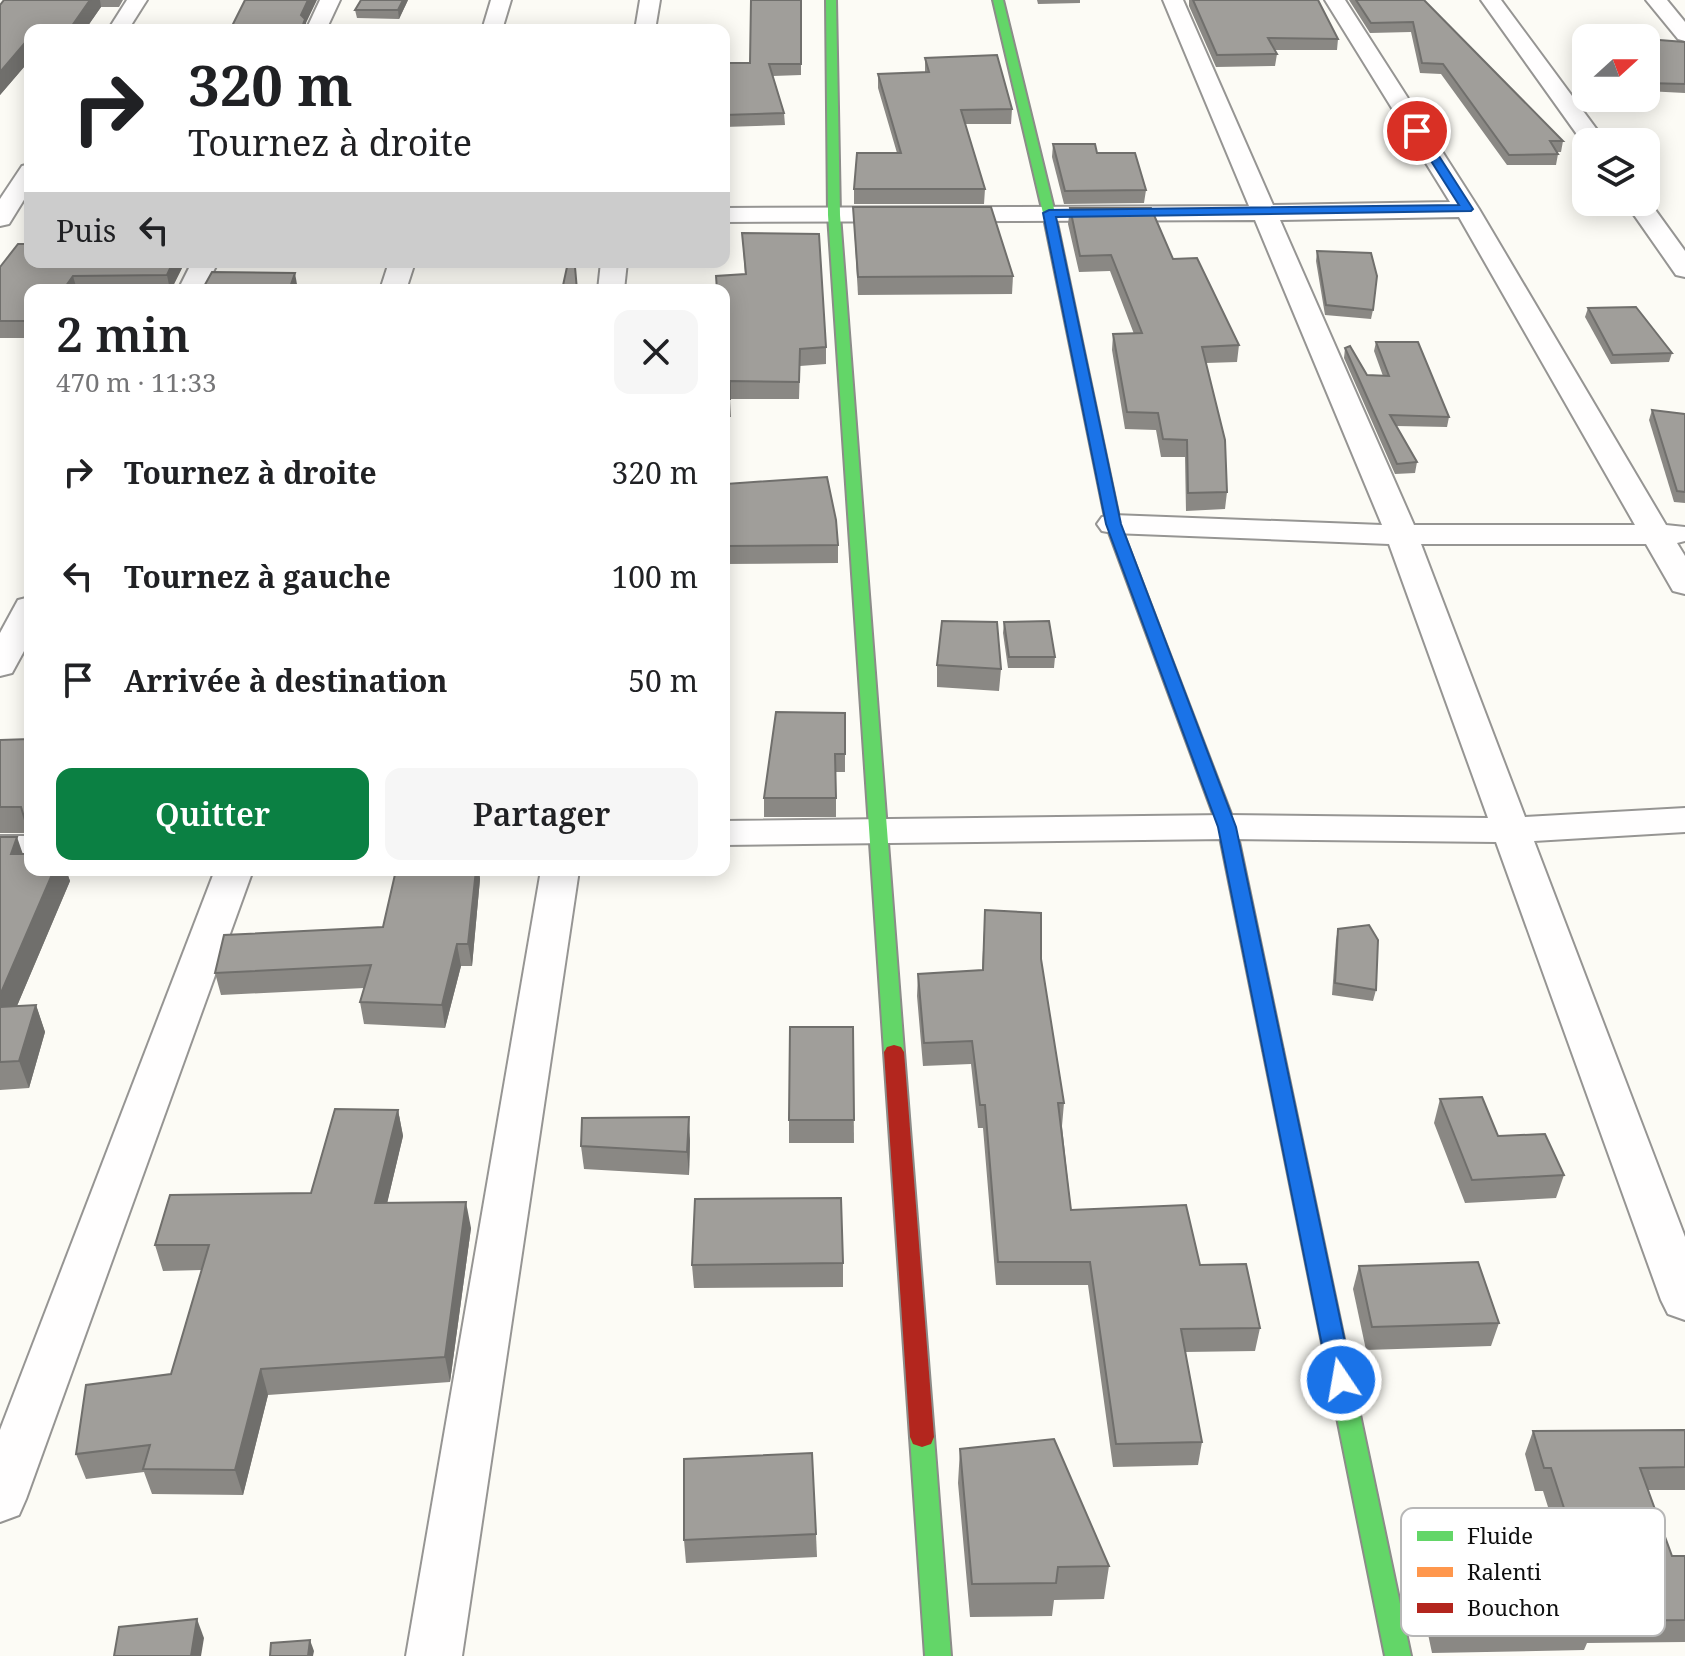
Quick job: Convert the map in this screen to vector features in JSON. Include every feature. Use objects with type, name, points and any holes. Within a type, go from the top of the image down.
[{"type":"street","points":[[122,24],[137,0]]},
{"type":"street","points":[[319,24],[330,0]]},
{"type":"street","points":[[494,24],[501,0]]},
{"type":"street","points":[[646,24],[650,0]]},
{"type":"street","points":[[831,0],[834,215],[938,1656]]},
{"type":"street","points":[[998,0],[1049,213],[1113,524],[1227,827],[1398,1656]]},
{"type":"street","points":[[1173,0],[1402,535],[1685,1300]]},
{"type":"street","points":[[1335,0],[1670,534],[1685,584]]},
{"type":"street","points":[[1491,0],[1584,128]]},
{"type":"street","points":[[1656,0],[1685,35]]},
{"type":"street","points":[[0,219],[24,181]]},
{"type":"street","points":[[730,215],[1467,209]]},
{"type":"street","points":[[1647,216],[1685,269]]},
{"type":"street","points":[[0,225],[24,225]]},
{"type":"street","points":[[1113,524],[1402,535],[1670,534]]},
{"type":"street","points":[[0,666],[24,619]]},
{"type":"street","points":[[730,833],[1227,827],[1512,830],[1685,820]]},
{"type":"street","points":[[0,849],[24,848]]},
{"type":"street","points":[[0,1499],[232,876]]},
{"type":"street","points":[[434,1656],[559,876]]},
{"type":"building","points":[[4,0],[90,0],[73,24],[24,24],[24,44],[0,72],[0,5]]},
{"type":"building","points":[[245,0],[308,0],[301,15],[305,19],[303,24],[233,24]]},
{"type":"building","points":[[361,0],[403,0],[398,10],[355,10]]},
{"type":"building","points":[[751,0],[801,0],[801,64],[769,64],[784,113],[730,115],[730,63],[750,63]]},
{"type":"building","points":[[1193,0],[1318,0],[1338,39],[1268,38],[1277,54],[1217,55]]},
{"type":"building","points":[[1356,0],[1424,0],[1563,141],[1550,141],[1558,154],[1509,155],[1443,64],[1422,63],[1413,22],[1371,23]]},
{"type":"building","points":[[1660,40],[1685,42],[1685,84],[1660,83]]},
{"type":"building","points":[[997,55],[1012,109],[961,110],[985,189],[854,189],[857,153],[901,153],[878,74],[929,72],[925,58]]},
{"type":"building","points":[[1053,144],[1095,144],[1097,153],[1135,153],[1146,190],[1065,191]]},
{"type":"building","points":[[853,207],[991,207],[1013,276],[858,277]]},
{"type":"building","points":[[1070,208],[1151,208],[1173,259],[1197,258],[1239,345],[1202,347],[1225,440],[1227,492],[1188,493],[1187,440],[1163,439],[1158,413],[1127,412],[1113,334],[1142,333],[1111,255],[1080,256]]},
{"type":"building","points":[[742,233],[819,234],[826,347],[800,349],[799,382],[730,381],[730,284],[717,284],[716,276],[746,274]]},
{"type":"building","points":[[18,244],[24,244],[24,268],[170,268],[167,275],[73,276],[67,284],[24,284],[24,321],[0,321],[0,267]]},
{"type":"building","points":[[1317,251],[1371,253],[1377,276],[1373,310],[1326,305]]},
{"type":"building","points":[[567,268],[575,268],[576,284],[563,284]]},
{"type":"building","points":[[212,272],[295,273],[291,284],[205,284]]},
{"type":"building","points":[[1636,307],[1672,353],[1613,355],[1588,308]]},
{"type":"building","points":[[1376,342],[1418,342],[1449,417],[1390,415],[1417,462],[1397,464],[1345,348],[1350,346],[1367,375],[1389,376]]},
{"type":"building","points":[[1652,410],[1685,414],[1685,492],[1677,491]]},
{"type":"building","points":[[827,477],[838,545],[730,546],[730,484]]},
{"type":"building","points":[[942,621],[997,622],[1001,669],[937,665]]},
{"type":"building","points":[[1049,621],[1055,657],[1009,657],[1004,622]]},
{"type":"building","points":[[776,712],[845,713],[845,754],[835,754],[836,798],[764,798]]},
{"type":"building","points":[[24,739],[24,817],[21,807],[0,807],[0,740]]},
{"type":"building","points":[[0,837],[17,837],[11,854],[24,854],[24,876],[51,876],[0,995]]},
{"type":"building","points":[[395,876],[475,876],[468,944],[457,944],[442,1005],[360,1002],[371,965],[215,973],[224,935],[383,927]]},
{"type":"building","points":[[985,910],[1041,913],[1041,959],[1064,1103],[1058,1103],[1071,1210],[1186,1205],[1200,1265],[1246,1264],[1260,1328],[1181,1329],[1202,1442],[1116,1444],[1090,1262],[998,1262],[985,1105],[980,1105],[972,1041],[924,1043],[918,974],[983,970]]},
{"type":"building","points":[[1369,925],[1378,940],[1376,990],[1335,983],[1338,929]]},
{"type":"building","points":[[36,1005],[19,1061],[0,1062],[0,1007]]},
{"type":"building","points":[[790,1027],[853,1027],[854,1120],[789,1120]]},
{"type":"building","points":[[1482,1097],[1498,1136],[1545,1134],[1564,1175],[1472,1180],[1440,1099]]},
{"type":"building","points":[[335,1109],[398,1110],[375,1203],[466,1202],[445,1357],[261,1369],[235,1470],[143,1469],[150,1445],[76,1454],[86,1385],[171,1374],[209,1245],[155,1245],[170,1195],[311,1193]]},
{"type":"building","points":[[689,1117],[687,1152],[581,1146],[582,1118]]},
{"type":"building","points":[[841,1198],[843,1263],[692,1265],[695,1199]]},
{"type":"building","points":[[1478,1262],[1499,1323],[1372,1327],[1359,1266]]},
{"type":"building","points":[[1685,1430],[1685,1467],[1640,1468],[1655,1508],[1564,1508],[1551,1468],[1544,1468],[1533,1431]]},
{"type":"building","points":[[1054,1439],[1109,1566],[1058,1567],[1056,1583],[972,1584],[960,1449]]},
{"type":"building","points":[[812,1453],[816,1534],[684,1540],[684,1459]]},
{"type":"building","points":[[1665,1537],[1672,1556],[1685,1556],[1685,1620],[1665,1620]]},
{"type":"building","points":[[197,1619],[191,1656],[114,1656],[119,1627]]},
{"type":"building","points":[[310,1640],[308,1656],[270,1656],[271,1643]]},
{"type":"traffic: fast","points":[[831,0],[834,215],[894,1052]]},
{"type":"traffic: fast","points":[[998,0],[1049,213],[1114,527]]},
{"type":"traffic: fast","points":[[1273,1050],[1398,1656]]},
{"type":"traffic: fast","points":[[922,1437],[938,1656]]},
{"type":"traffic: slow","points":[[1114,527],[1227,827],[1273,1050]]},
{"type":"traffic: jam","points":[[894,1052],[922,1437]]},
{"type":"route","points":[[1341,1380],[1227,827],[1113,524],[1049,213],[1467,209],[1417,131]]}]
